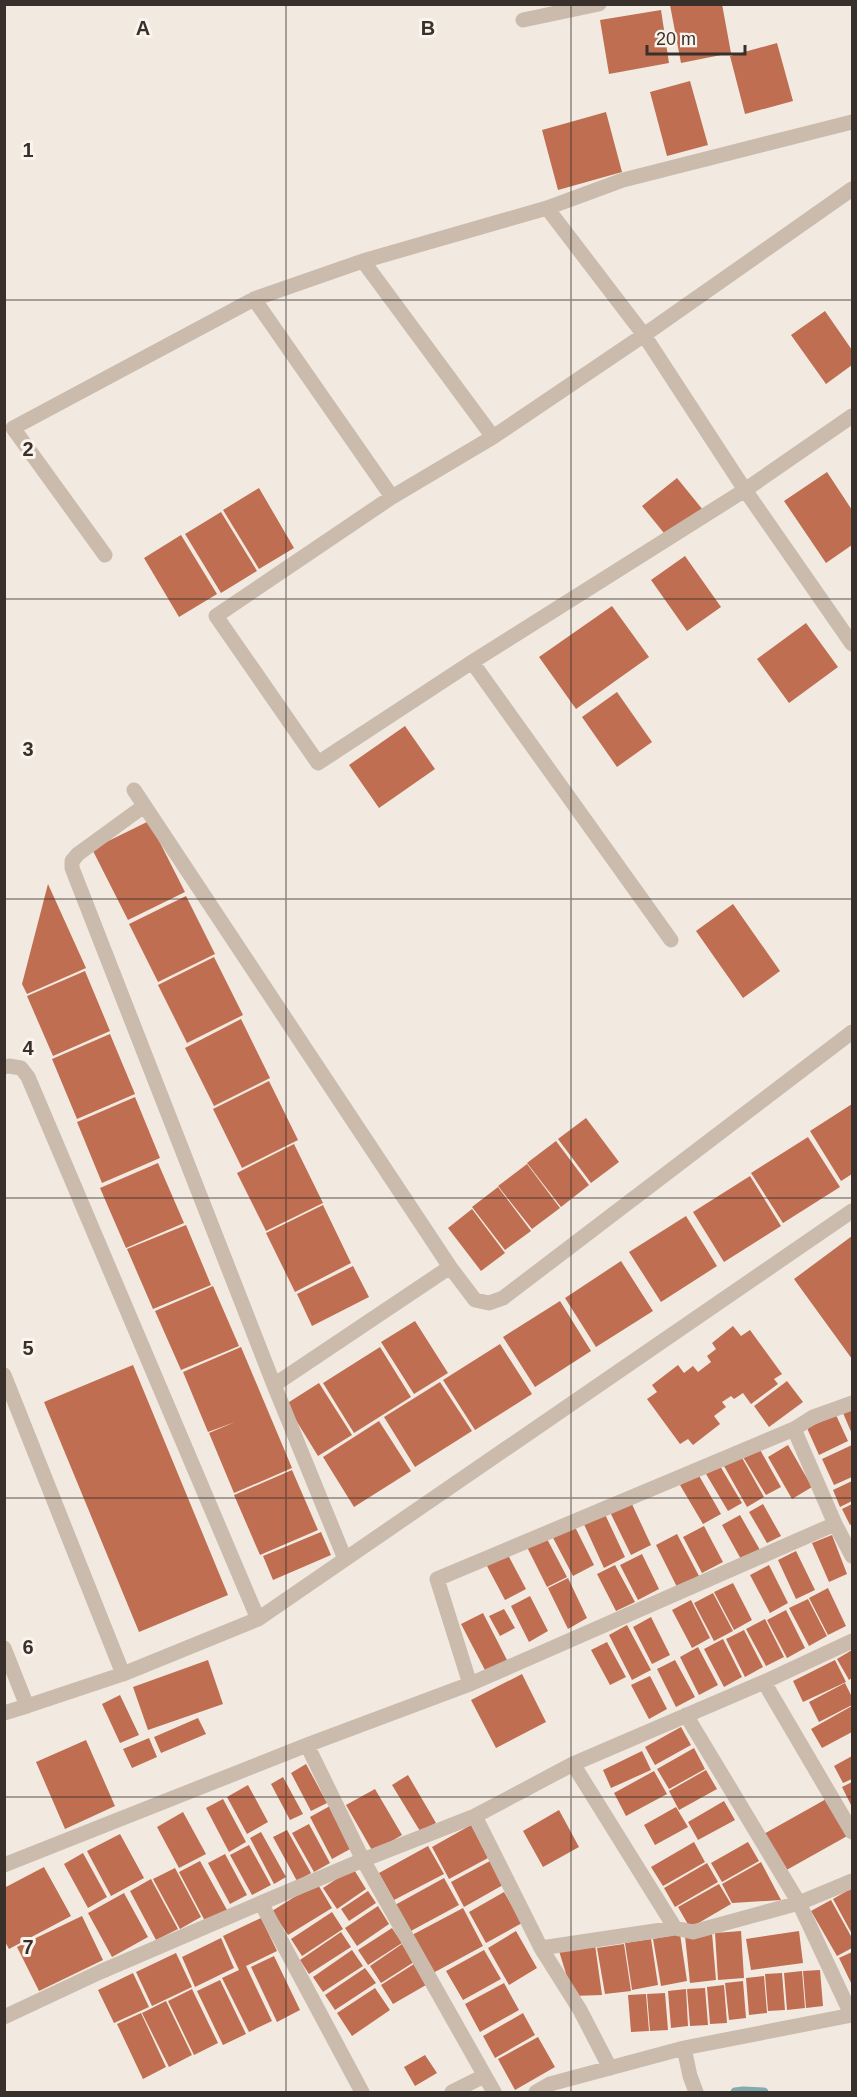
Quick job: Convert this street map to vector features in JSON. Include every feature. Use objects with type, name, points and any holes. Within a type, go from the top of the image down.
[{"type":"street","points":[[523,20],[599,4]]},
{"type":"street","points":[[105,555],[13,428],[254,299],[363,261],[547,208],[623,180],[852,122]]},
{"type":"street","points":[[852,189],[644,335],[493,437],[392,497],[216,616],[318,763],[472,662],[746,490],[852,416]]},
{"type":"street","points":[[547,208],[644,335],[746,490],[852,644]]},
{"type":"street","points":[[363,261],[493,437]]},
{"type":"street","points":[[254,299],[392,497]]},
{"type":"street","points":[[472,662],[671,940]]},
{"type":"street","points":[[134,790],[450,1267],[475,1300],[489,1303],[503,1298],[852,1032]]},
{"type":"street","points":[[144,806],[78,854],[72,861],[72,868],[274,1385],[345,1559]]},
{"type":"street","points":[[4,1067],[21,1068],[28,1077],[258,1619]]},
{"type":"street","points":[[4,1713],[123,1674],[258,1619],[852,1211]]},
{"type":"street","points":[[274,1385],[450,1267]]},
{"type":"street","points":[[4,1375],[123,1674]]},
{"type":"street","points":[[470,1684],[437,1580],[794,1429],[813,1417],[852,1403]]},
{"type":"street","points":[[794,1429],[835,1524],[852,1556]]},
{"type":"street","points":[[4,1865],[307,1745],[470,1684],[835,1524]]},
{"type":"street","points":[[4,2017],[100,1972],[261,1903],[475,1816],[573,1764],[764,1682],[852,1641]]},
{"type":"street","points":[[4,1648],[27,1706]]},
{"type":"street","points":[[764,1682],[852,1832]]},
{"type":"street","points":[[536,2092],[550,2084],[684,2048],[852,2014],[799,1903],[686,1715]]},
{"type":"street","points":[[307,1745],[363,1860],[494,2092]]},
{"type":"street","points":[[573,1764],[675,1928]]},
{"type":"street","points":[[475,1816],[541,1948],[580,2010],[610,2068]]},
{"type":"street","points":[[541,1948],[675,1928],[693,1932],[799,1903],[852,1881]]},
{"type":"street","points":[[261,1903],[362,2092]]},
{"type":"street","points":[[684,2048],[696,2092]]},
{"type":"street","points":[[452,2092],[484,2076]]},
{"type":"building","points":[[722,4],[731,53],[681,63],[670,5]]},
{"type":"building","points":[[661,10],[669,63],[609,74],[600,20]]},
{"type":"building","points":[[777,43],[793,101],[745,114],[730,56]]},
{"type":"building","points":[[690,81],[708,145],[667,156],[650,92]]},
{"type":"building","points":[[606,112],[622,172],[558,190],[542,130]]},
{"type":"building","points":[[825,311],[852,350],[852,365],[826,384],[791,335]]},
{"type":"building","points":[[827,472],[852,510],[852,545],[826,563],[784,501]]},
{"type":"building","points":[[677,478],[703,510],[668,538],[642,506]]},
{"type":"building","points":[[259,488],[294,548],[259,569],[223,510]]},
{"type":"building","points":[[221,512],[257,571],[221,593],[185,534]]},
{"type":"building","points":[[181,535],[217,594],[179,617],[144,558]]},
{"type":"building","points":[[685,556],[721,607],[687,631],[651,580]]},
{"type":"building","points":[[612,606],[649,657],[576,709],[539,657]]},
{"type":"building","points":[[806,623],[838,667],[789,703],[757,659]]},
{"type":"building","points":[[617,692],[652,742],[617,767],[582,717]]},
{"type":"building","points":[[405,726],[435,769],[379,808],[349,765]]},
{"type":"building","points":[[149,821],[185,892],[128,920],[92,849]]},
{"type":"building","points":[[48,884],[86,968],[27,994],[22,984]]},
{"type":"building","points":[[186,896],[215,954],[158,982],[129,924]]},
{"type":"building","points":[[733,904],[780,971],[743,998],[696,931]]},
{"type":"building","points":[[214,957],[243,1015],[187,1043],[158,985]]},
{"type":"building","points":[[85,971],[110,1031],[53,1056],[27,996]]},
{"type":"building","points":[[241,1019],[270,1078],[214,1106],[185,1048]]},
{"type":"building","points":[[110,1034],[135,1094],[77,1119],[52,1059]]},
{"type":"building","points":[[269,1081],[298,1140],[242,1168],[213,1109]]},
{"type":"building","points":[[135,1097],[160,1158],[102,1183],[77,1122]]},
{"type":"building","points":[[852,1104],[852,1174],[841,1181],[810,1131]]},
{"type":"building","points":[[586,1118],[619,1162],[591,1183],[558,1139]]},
{"type":"building","points":[[808,1137],[840,1187],[783,1223],[751,1173]]},
{"type":"building","points":[[556,1141],[589,1185],[561,1207],[527,1163]]},
{"type":"building","points":[[294,1144],[323,1203],[266,1231],[237,1173]]},
{"type":"building","points":[[158,1163],[184,1223],[126,1248],[100,1188]]},
{"type":"building","points":[[527,1164],[560,1208],[532,1229],[498,1186]]},
{"type":"building","points":[[750,1176],[781,1226],[724,1262],[693,1212]]},
{"type":"building","points":[[498,1187],[531,1231],[505,1250],[472,1207]]},
{"type":"building","points":[[323,1205],[351,1263],[295,1292],[266,1233]]},
{"type":"building","points":[[472,1209],[505,1253],[481,1271],[448,1228]]},
{"type":"building","points":[[686,1216],[717,1266],[661,1302],[629,1252]]},
{"type":"building","points":[[186,1225],[211,1285],[153,1309],[127,1249]]},
{"type":"building","points":[[852,1236],[852,1359],[794,1279]]},
{"type":"building","points":[[621,1261],[653,1311],[596,1347],[565,1298]]},
{"type":"building","points":[[353,1266],[369,1297],[312,1326],[297,1294]]},
{"type":"building","points":[[213,1286],[239,1346],[181,1370],[155,1311]]},
{"type":"building","points":[[560,1301],[591,1351],[535,1387],[503,1337]]},
{"type":"building","points":[[415,1321],[448,1373],[414,1394],[381,1342]]},
{"type":"building","points":[[733,1326],[741,1336],[750,1330],[782,1374],[774,1379],[778,1384],[751,1404],[743,1393],[734,1399],[731,1396],[722,1402],[726,1407],[714,1416],[720,1424],[693,1445],[688,1439],[680,1444],[647,1399],[657,1392],[652,1385],[678,1365],[684,1373],[693,1366],[698,1372],[711,1362],[707,1356],[716,1349],[712,1343]]},
{"type":"building","points":[[500,1344],[532,1394],[475,1430],[443,1380]]},
{"type":"building","points":[[241,1347],[292,1468],[234,1493],[209,1433],[235,1422],[208,1432],[183,1372]]},
{"type":"building","points":[[380,1347],[411,1397],[354,1433],[323,1383]]},
{"type":"building","points":[[133,1365],[228,1595],[139,1632],[44,1402]]},
{"type":"building","points":[[787,1381],[803,1402],[769,1427],[754,1406]]},
{"type":"building","points":[[440,1382],[472,1431],[415,1467],[384,1417]]},
{"type":"building","points":[[319,1383],[352,1435],[318,1456],[286,1404]]},
{"type":"building","points":[[852,1408],[852,1434],[843,1413]]},
{"type":"building","points":[[836,1415],[848,1441],[819,1455],[807,1428]]},
{"type":"building","points":[[379,1421],[411,1471],[354,1507],[323,1457]]},
{"type":"building","points":[[788,1445],[812,1487],[792,1499],[768,1457]]},
{"type":"building","points":[[852,1445],[852,1477],[834,1485],[822,1459]]},
{"type":"building","points":[[759,1448],[781,1487],[766,1495],[743,1457]]},
{"type":"building","points":[[741,1456],[764,1497],[747,1507],[724,1466]]},
{"type":"building","points":[[720,1466],[742,1503],[728,1511],[706,1474]]},
{"type":"building","points":[[292,1470],[318,1530],[260,1555],[234,1495]]},
{"type":"building","points":[[698,1474],[721,1514],[703,1524],[680,1485]]},
{"type":"building","points":[[852,1481],[852,1501],[840,1507],[833,1490]]},
{"type":"building","points":[[630,1500],[651,1545],[631,1555],[609,1510]]},
{"type":"building","points":[[763,1504],[781,1536],[767,1543],[749,1512]]},
{"type":"building","points":[[852,1504],[852,1524],[850,1525],[842,1509]]},
{"type":"building","points":[[603,1510],[625,1557],[604,1568],[582,1520]]},
{"type":"building","points":[[740,1515],[760,1550],[742,1561],[722,1525]]},
{"type":"building","points":[[573,1523],[594,1565],[573,1576],[551,1534]]},
{"type":"building","points":[[704,1526],[723,1562],[702,1573],[683,1537]]},
{"type":"building","points":[[321,1532],[331,1555],[273,1580],[263,1556]]},
{"type":"building","points":[[677,1534],[699,1576],[677,1587],[656,1545]]},
{"type":"building","points":[[832,1535],[847,1574],[829,1582],[812,1543]]},
{"type":"building","points":[[546,1537],[567,1577],[547,1587],[527,1547]]},
{"type":"building","points":[[796,1551],[815,1590],[796,1599],[778,1560]]},
{"type":"building","points":[[642,1554],[659,1589],[638,1600],[620,1565]]},
{"type":"building","points":[[508,1555],[526,1589],[505,1600],[487,1566]]},
{"type":"building","points":[[615,1565],[635,1602],[616,1611],[597,1574]]},
{"type":"building","points":[[769,1565],[788,1603],[770,1613],[750,1575]]},
{"type":"building","points":[[568,1578],[587,1618],[568,1629],[548,1588]]},
{"type":"building","points":[[733,1583],[752,1620],[734,1630],[714,1592]]},
{"type":"building","points":[[828,1588],[846,1626],[828,1635],[809,1598]]},
{"type":"building","points":[[713,1593],[733,1631],[714,1641],[694,1603]]},
{"type":"building","points":[[530,1596],[548,1631],[529,1642],[511,1606]]},
{"type":"building","points":[[808,1599],[827,1636],[809,1646],[789,1608]]},
{"type":"building","points":[[691,1600],[710,1638],[692,1648],[672,1610]]},
{"type":"building","points":[[504,1609],[515,1628],[500,1636],[489,1616]]},
{"type":"building","points":[[786,1610],[805,1648],[787,1658],[767,1620]]},
{"type":"building","points":[[483,1613],[507,1660],[486,1672],[461,1624]]},
{"type":"building","points":[[651,1617],[670,1655],[652,1664],[633,1627]]},
{"type":"building","points":[[765,1619],[784,1657],[766,1666],[746,1629]]},
{"type":"building","points":[[627,1625],[651,1670],[632,1680],[609,1635]]},
{"type":"building","points":[[744,1630],[763,1667],[745,1677],[726,1639]]},
{"type":"building","points":[[723,1639],[742,1677],[724,1687],[704,1649]]},
{"type":"building","points":[[607,1642],[626,1677],[610,1685],[591,1650]]},
{"type":"building","points":[[698,1647],[718,1685],[699,1695],[680,1657]]},
{"type":"building","points":[[852,1650],[852,1678],[849,1680],[837,1659]]},
{"type":"building","points":[[208,1660],[223,1704],[148,1730],[133,1687]]},
{"type":"building","points":[[675,1660],[695,1697],[676,1707],[657,1669]]},
{"type":"building","points":[[835,1660],[846,1682],[803,1702],[793,1681]]},
{"type":"building","points":[[522,1674],[546,1722],[496,1748],[471,1700]]},
{"type":"building","points":[[650,1676],[667,1709],[649,1719],[631,1685]]},
{"type":"building","points":[[845,1683],[852,1697],[852,1705],[819,1722],[809,1702]]},
{"type":"building","points":[[120,1695],[139,1735],[120,1743],[102,1704]]},
{"type":"building","points":[[852,1706],[852,1732],[822,1748],[811,1729]]},
{"type":"building","points":[[198,1718],[206,1734],[161,1753],[154,1737]]},
{"type":"building","points":[[681,1727],[691,1745],[655,1765],[645,1747]]},
{"type":"building","points":[[149,1738],[157,1757],[132,1768],[123,1749]]},
{"type":"building","points":[[86,1740],[115,1806],[65,1829],[36,1762]]},
{"type":"building","points":[[694,1748],[705,1769],[669,1789],[657,1769]]},
{"type":"building","points":[[642,1751],[651,1770],[611,1788],[603,1770]]},
{"type":"building","points":[[852,1756],[852,1779],[843,1783],[834,1766]]},
{"type":"building","points":[[306,1764],[327,1803],[311,1811],[291,1773]]},
{"type":"building","points":[[706,1770],[717,1789],[679,1810],[669,1791]]},
{"type":"building","points":[[654,1771],[667,1794],[626,1816],[614,1793]]},
{"type":"building","points":[[408,1775],[436,1823],[420,1831],[392,1785]]},
{"type":"building","points":[[283,1777],[303,1814],[290,1820],[271,1784]]},
{"type":"building","points":[[852,1782],[852,1804],[851,1805],[842,1787]]},
{"type":"building","points":[[248,1785],[268,1822],[247,1834],[227,1797]]},
{"type":"building","points":[[375,1789],[402,1835],[373,1852],[346,1805]]},
{"type":"building","points":[[828,1798],[849,1835],[783,1872],[762,1835]]},
{"type":"building","points":[[223,1799],[246,1842],[229,1852],[206,1808]]},
{"type":"building","points":[[724,1801],[735,1820],[698,1840],[688,1822]]},
{"type":"building","points":[[330,1806],[352,1848],[332,1859],[310,1817]]},
{"type":"building","points":[[676,1807],[688,1827],[655,1845],[644,1825]]},
{"type":"building","points":[[559,1810],[579,1847],[543,1867],[523,1831]]},
{"type":"building","points":[[183,1812],[206,1854],[179,1868],[157,1827]]},
{"type":"building","points":[[309,1824],[330,1863],[314,1872],[292,1833]]},
{"type":"building","points":[[471,1825],[488,1858],[449,1879],[432,1847]]},
{"type":"building","points":[[287,1830],[311,1873],[297,1881],[273,1837]]},
{"type":"building","points":[[261,1832],[286,1877],[274,1884],[250,1838]]},
{"type":"building","points":[[120,1834],[144,1878],[111,1896],[87,1851]]},
{"type":"building","points":[[694,1842],[705,1862],[663,1886],[651,1867]]},
{"type":"building","points":[[748,1842],[759,1861],[722,1882],[711,1863]]},
{"type":"building","points":[[249,1845],[271,1885],[252,1895],[230,1855]]},
{"type":"building","points":[[428,1846],[444,1874],[394,1900],[379,1873]]},
{"type":"building","points":[[83,1853],[107,1897],[88,1908],[64,1864]]},
{"type":"building","points":[[225,1854],[247,1895],[230,1904],[208,1863]]},
{"type":"building","points":[[200,1861],[227,1910],[205,1921],[179,1872]]},
{"type":"building","points":[[490,1861],[503,1885],[464,1907],[451,1882]]},
{"type":"building","points":[[761,1862],[781,1900],[732,1903],[722,1884]]},
{"type":"building","points":[[707,1863],[718,1882],[675,1907],[664,1888]]},
{"type":"building","points":[[44,1867],[71,1916],[9,1949],[4,1940],[4,1888]]},
{"type":"building","points":[[175,1868],[201,1917],[180,1929],[153,1879]]},
{"type":"building","points":[[353,1868],[366,1889],[337,1909],[323,1888]]},
{"type":"building","points":[[444,1878],[459,1905],[409,1932],[395,1905]]},
{"type":"building","points":[[151,1879],[178,1929],[156,1940],[130,1891]]},
{"type":"building","points":[[317,1883],[332,1908],[288,1935],[272,1911]]},
{"type":"building","points":[[719,1884],[731,1904],[690,1928],[678,1907]]},
{"type":"building","points":[[852,1888],[852,1934],[833,1899]]},
{"type":"building","points":[[368,1891],[376,1903],[349,1921],[341,1909]]},
{"type":"building","points":[[504,1892],[522,1923],[486,1943],[469,1912]]},
{"type":"building","points":[[124,1893],[148,1937],[112,1957],[88,1913]]},
{"type":"building","points":[[831,1900],[852,1938],[852,1948],[837,1956],[811,1911]]},
{"type":"building","points":[[378,1906],[389,1924],[357,1946],[345,1928]]},
{"type":"building","points":[[463,1908],[483,1946],[433,1973],[412,1935]]},
{"type":"building","points":[[332,1912],[343,1929],[302,1956],[291,1939]]},
{"type":"building","points":[[82,1916],[103,1960],[39,1991],[17,1947]]},
{"type":"building","points":[[261,1918],[277,1951],[246,1966],[272,2021],[249,2032],[222,1978],[239,1970],[223,1936]]},
{"type":"building","points":[[392,1928],[402,1943],[368,1965],[358,1950]]},
{"type":"building","points":[[516,1931],[537,1968],[509,1985],[488,1948]]},
{"type":"building","points":[[741,1931],[744,1978],[718,1980],[715,1933]]},
{"type":"building","points":[[799,1931],[803,1963],[751,1970],[746,1939]]},
{"type":"building","points":[[341,1932],[351,1947],[309,1974],[300,1960]]},
{"type":"building","points":[[712,1933],[716,1980],[690,1983],[685,1936]]},
{"type":"building","points":[[680,1934],[687,1981],[661,1986],[653,1939]]},
{"type":"building","points":[[221,1938],[234,1968],[195,1987],[182,1957]]},
{"type":"building","points":[[651,1939],[658,1985],[632,1990],[625,1943]]},
{"type":"building","points":[[402,1944],[414,1962],[381,1983],[370,1966]]},
{"type":"building","points":[[624,1944],[631,1991],[605,1994],[597,1948]]},
{"type":"building","points":[[595,1945],[602,1995],[573,1996],[559,1951]]},
{"type":"building","points":[[352,1950],[363,1966],[323,1992],[313,1977]]},
{"type":"building","points":[[484,1950],[501,1979],[463,2000],[446,1971]]},
{"type":"building","points":[[852,1952],[852,1985],[839,1958]]},
{"type":"building","points":[[176,1953],[192,1987],[152,2006],[136,1972]]},
{"type":"building","points":[[274,1956],[300,2010],[277,2022],[251,1967]]},
{"type":"building","points":[[414,1964],[426,1985],[393,2004],[381,1985]]},
{"type":"building","points":[[365,1968],[376,1983],[335,2010],[325,1995]]},
{"type":"building","points":[[820,1970],[823,2006],[806,2008],[803,1971]]},
{"type":"building","points":[[802,1971],[805,2008],[787,2010],[784,1973]]},
{"type":"building","points":[[133,1973],[149,2007],[114,2023],[98,1990]]},
{"type":"building","points":[[782,1973],[785,2010],[768,2011],[765,1974]]},
{"type":"building","points":[[764,1976],[767,2013],[749,2015],[746,1978]]},
{"type":"building","points":[[220,1980],[246,2034],[223,2045],[197,1991]]},
{"type":"building","points":[[743,1981],[746,2018],[729,2020],[725,1983]]},
{"type":"building","points":[[504,1983],[519,2010],[480,2032],[465,2004]]},
{"type":"building","points":[[724,1985],[727,2023],[710,2024],[707,1987]]},
{"type":"building","points":[[375,1988],[390,2010],[352,2036],[337,2013]]},
{"type":"building","points":[[705,1988],[708,2025],[690,2026],[687,1989]]},
{"type":"building","points":[[192,1989],[218,2043],[194,2055],[168,2001]]},
{"type":"building","points":[[686,1989],[688,2026],[671,2028],[668,1991]]},
{"type":"building","points":[[665,1993],[668,2030],[650,2031],[647,1994]]},
{"type":"building","points":[[646,1994],[649,2031],[631,2032],[628,1995]]},
{"type":"building","points":[[166,2001],[192,2055],[169,2067],[142,2013]]},
{"type":"building","points":[[141,2013],[166,2067],[143,2079],[117,2024]]},
{"type":"building","points":[[523,2013],[535,2035],[495,2058],[483,2036]]},
{"type":"building","points":[[538,2037],[555,2067],[515,2090],[498,2059]]},
{"type":"building","points":[[425,2055],[437,2073],[415,2086],[404,2067]]},
{"type":"waterway","points":[[735,2092],[764,2092]]}]
